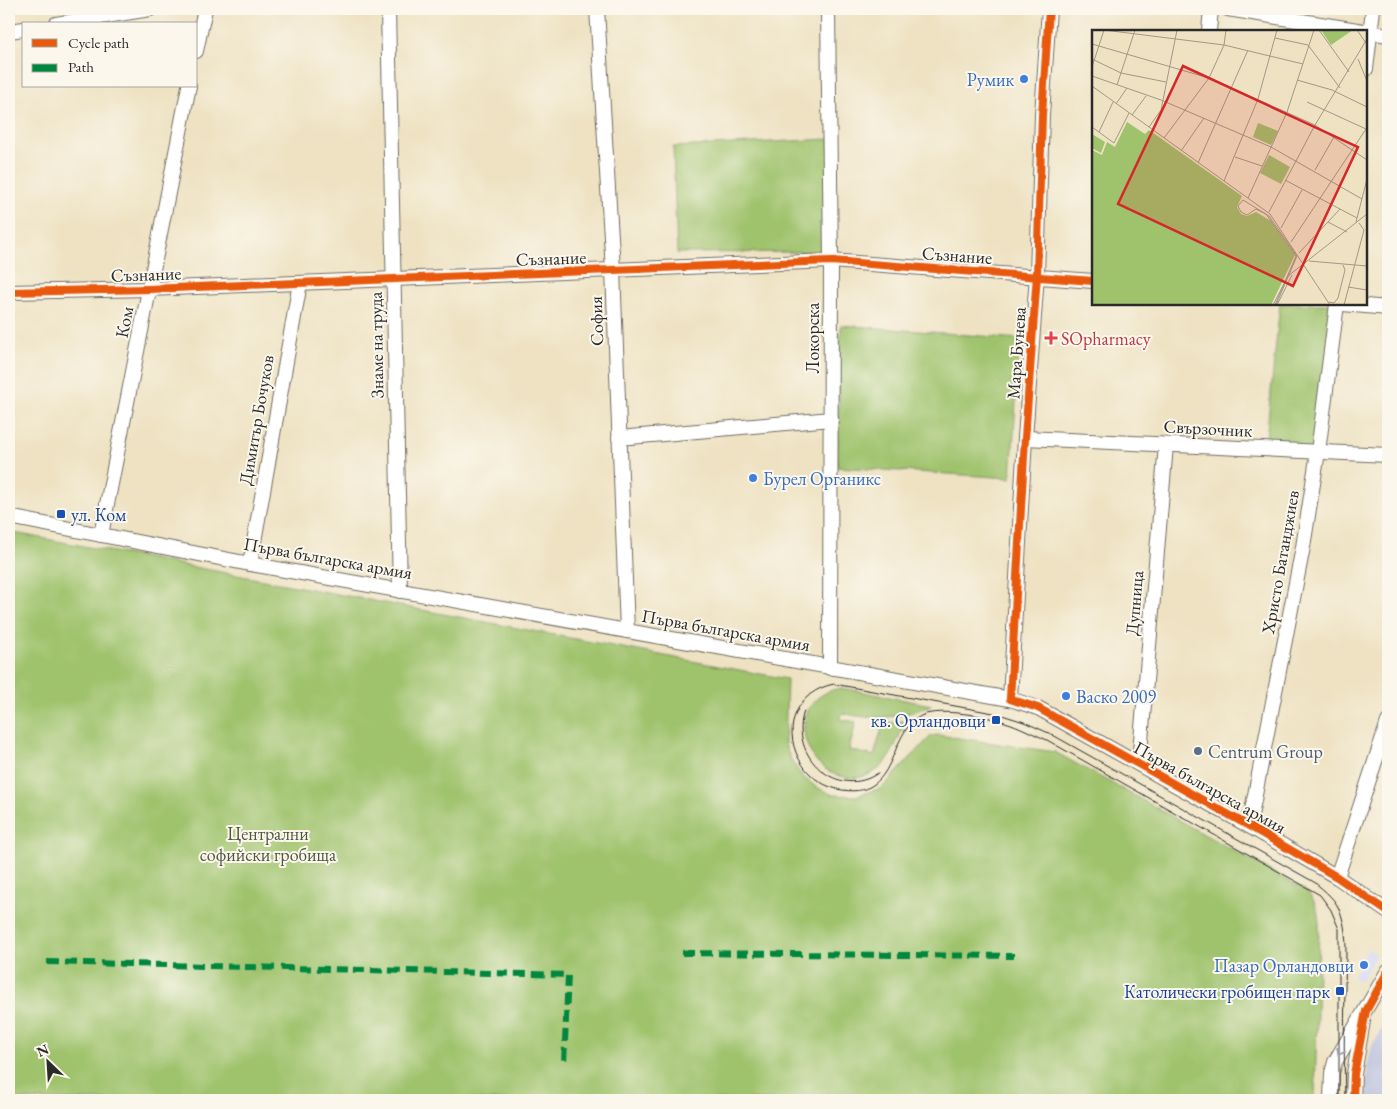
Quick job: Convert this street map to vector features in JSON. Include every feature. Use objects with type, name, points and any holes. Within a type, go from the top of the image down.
[{"type":"street","points":[[69,22],[150,9]]},
{"type":"street","points":[[198,42],[205,9]]},
{"type":"street","name":"Знаме на труда","points":[[388,9],[400,591]]},
{"type":"street","name":"София","points":[[597,9],[613,270],[627,631]]},
{"type":"street","name":"Локорска","points":[[828,9],[831,261],[830,668]]},
{"type":"street","name":"Мара Бунева","points":[[1010,699],[1025,438],[1037,275],[1042,115],[1050,9]]},
{"type":"street","points":[[1209,30],[1211,9]]},
{"type":"street","points":[[1228,9],[1358,30]]},
{"type":"street","points":[[1367,60],[1373,9]]},
{"type":"street","points":[[9,31],[22,29]]},
{"type":"street","points":[[1367,32],[1388,35]]},
{"type":"street","name":"Ком","points":[[101,535],[189,88]]},
{"type":"street","name":"Съзнание","points":[[9,292],[149,289],[831,261],[1092,280]]},
{"type":"street","name":"Димитър Бочуков","points":[[250,564],[300,283]]},
{"type":"street","name":"Христо Батанджиев","points":[[1249,826],[1302,548],[1318,452],[1337,305]]},
{"type":"street","points":[[1354,305],[1388,308]]},
{"type":"street","points":[[619,438],[831,419]]},
{"type":"street","name":"Свързочник","points":[[1025,438],[1388,455]]},
{"type":"street","name":"Дупница","points":[[1139,764],[1166,445]]},
{"type":"street","name":"Първа българска армия","points":[[9,517],[250,564],[1010,699],[1038,708],[1139,764],[1337,877],[1388,912]]},
{"type":"street","points":[[1337,877],[1388,722]]},
{"type":"street","points":[[1332,1100],[1332,1073],[1339,1051],[1366,1010],[1388,971]]},
{"type":"street","points":[[1353,1100],[1354,1074],[1366,1010]]},
{"type":"shaded area","name":"Пазар Орландовци","points":[[1368,949],[1376,954],[1361,981],[1352,977]]},
{"type":"shaded area","points":[[1388,1017],[1388,1100],[1367,1100],[1367,1067],[1372,1046]]},
{"type":"green space","points":[[830,139],[827,252],[677,253],[673,147]]},
{"type":"green space","points":[[1280,305],[1337,305],[1318,452],[1265,449]]},
{"type":"green space","points":[[841,325],[1020,339],[1011,478],[837,467]]},
{"type":"green space","name":"Централни софийски гробища","points":[[9,532],[787,679],[785,745],[792,762],[802,776],[816,787],[833,795],[856,796],[882,788],[931,736],[938,735],[1055,752],[1305,890],[1312,898],[1317,910],[1319,925],[1315,1100],[9,1100]]},
{"type":"green space","points":[[836,689],[848,689],[931,705],[910,713],[888,717],[865,717],[843,713],[840,719],[856,722],[849,750],[874,756],[883,724],[905,722],[894,749],[885,763],[878,769],[871,774],[854,778],[836,775],[822,766],[811,754],[805,739],[804,723],[809,709],[819,697]]},
{"type":"tram line","points":[[1339,1100],[1339,929],[1331,910],[1320,895],[1047,740],[1021,728],[987,717],[941,712],[923,715],[911,723],[882,776],[872,786],[858,790],[831,787],[820,782],[810,774],[799,759],[794,747],[793,723],[796,712],[802,702],[821,688],[834,684],[999,714],[1024,722],[1051,734],[1314,882],[1336,904],[1341,914],[1345,932],[1345,1100]]},
{"type":"tram line","points":[[804,711],[801,728],[803,744],[810,758],[820,770],[833,778],[848,782],[863,780],[878,773]]},
{"type":"marked path","points":[[682,953],[1014,956]]},
{"type":"marked path","points":[[47,962],[568,975],[564,1063]]},
{"type":"cycle path","points":[[1049,9],[1042,115],[1037,275],[1025,438],[1010,699],[1038,708],[1249,826],[1337,877],[1388,912]]},
{"type":"cycle path","points":[[9,292],[149,289],[831,261],[1092,281]]},
{"type":"cycle path","points":[[1353,1100],[1354,1074],[1366,1011],[1388,971]]},
{"type":"place","name":"Румик","points":[[1024,79]]},
{"type":"place","name":"SOpharmacy","points":[[1051,338]]},
{"type":"place","name":"Бурел Органикс","points":[[753,478]]},
{"type":"place","name":"ул. Ком","points":[[61,514]]},
{"type":"place","name":"Васко 2009","points":[[1066,696]]},
{"type":"place","name":"кв. Орландовци","points":[[996,720]]},
{"type":"place","name":"Centrum Group","points":[[1198,751]]},
{"type":"place","name":"Пазар Орландовци","points":[[1364,965]]},
{"type":"place","name":"Католически гробищен парк","points":[[1340,991]]}]
